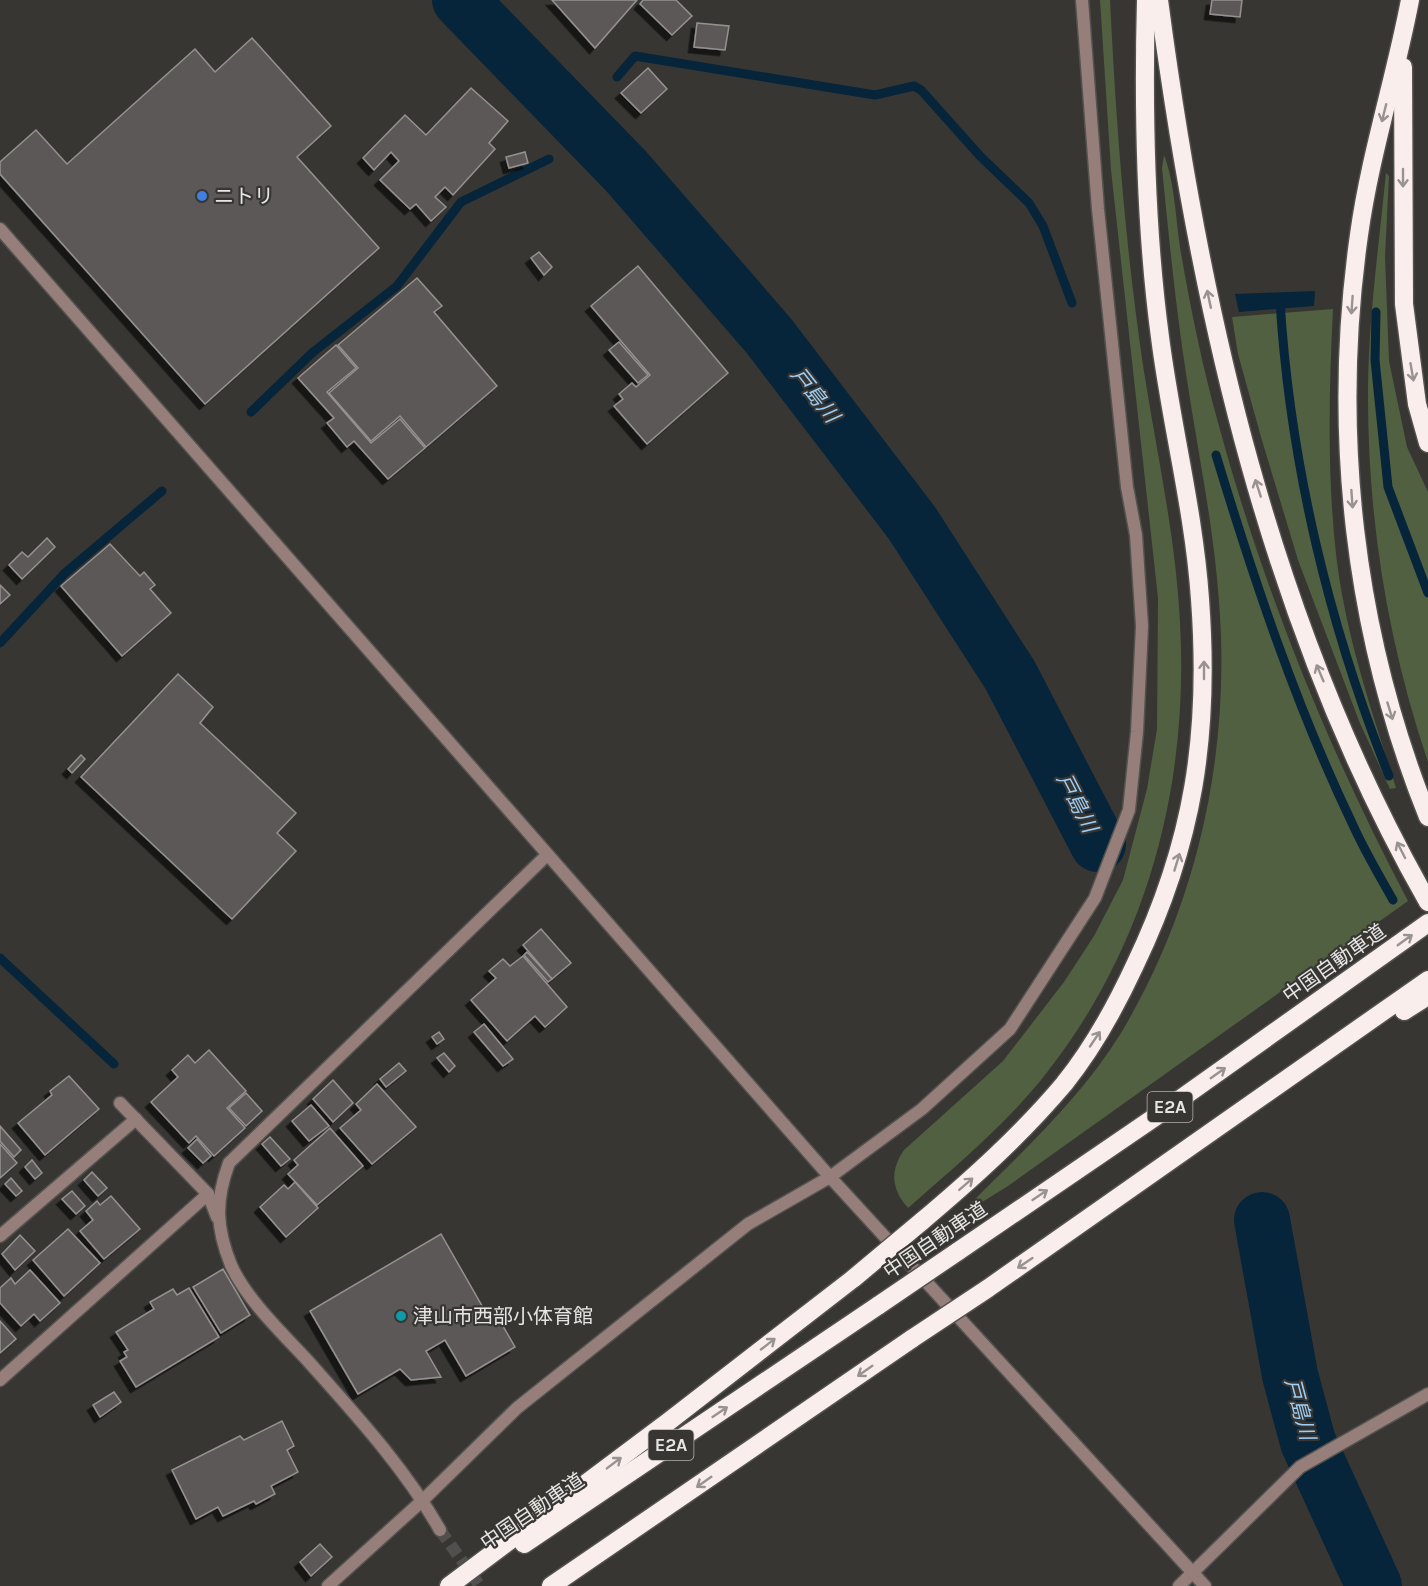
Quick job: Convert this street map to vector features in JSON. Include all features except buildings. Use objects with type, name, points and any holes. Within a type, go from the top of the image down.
[{"type":"highway","points":[[449,1586],[668,1422],[854,1278],[982,1169],[1027,1125],[1065,1082],[1100,1033],[1155,924],[1177,864],[1192,802],[1202,740],[1204,666],[1202,619],[1192,529],[1160,337],[1149,232],[1144,82],[1146,0]]},
{"type":"highway","points":[[1158,0],[1193,227],[1244,444],[1313,654],[1368,782],[1428,902]]},
{"type":"highway","points":[[1410,0],[1371,166],[1359,234],[1351,305],[1349,460],[1360,580],[1371,637],[1407,766],[1428,818]]},
{"type":"highway","points":[[1403,35],[1404,304],[1417,404],[1428,443]]},
{"type":"highway","name":"中国自動車道","points":[[463,1586],[1155,1117],[1428,923]]},
{"type":"highway","name":"E2A","points":[[551,1586],[1416,998],[1428,980]]},
{"type":"street","points":[[328,1586],[423,1500],[517,1408],[748,1224],[830,1177],[922,1109],[1010,1029],[1095,898],[1129,810],[1137,732],[1142,626],[1136,535],[1127,487],[1098,209],[1082,0]]},
{"type":"street","points":[[0,229],[830,1177],[1205,1586]]},
{"type":"street","points":[[218,1216],[220,1188],[229,1163],[547,855]]},
{"type":"street","points":[[120,1103],[208,1194],[218,1216],[232,1266],[259,1306],[347,1405],[423,1500],[440,1530]]},
{"type":"street","points":[[0,1236],[136,1119]]},
{"type":"street","points":[[0,1380],[208,1194]]},
{"type":"street","points":[[1179,1586],[1300,1467],[1428,1394]]},
{"type":"green space","points":[[1100,0],[1110,0],[1118,137],[1131,274],[1178,591],[1181,683],[1177,743],[1169,802],[1155,859],[1136,915],[1112,970],[1083,1022],[1048,1071],[1017,1108],[908,1208],[898,1194],[894,1179],[899,1157],[1003,1061],[1064,982],[1094,936],[1123,880],[1147,789],[1157,729],[1158,598],[1111,170]]},
{"type":"green space","points":[[1164,155],[1171,178],[1181,253],[1203,362],[1219,426],[1256,548],[1277,609],[1325,727],[1351,786],[1408,901],[1008,1186],[966,1212],[964,1211],[969,1205],[1070,1102],[1121,1033],[1148,984],[1189,879],[1214,770],[1220,714],[1221,658],[1217,574],[1176,301],[1162,168]]},
{"type":"green space","points":[[1386,173],[1389,176],[1385,257],[1389,361],[1407,447],[1428,492],[1428,762],[1401,670],[1391,624],[1382,577],[1371,483],[1368,387],[1370,333]]},
{"type":"green space","points":[[1333,309],[1330,432],[1331,493],[1336,554],[1353,643],[1396,788],[1390,789],[1359,721],[1298,560],[1238,354],[1232,317]]},
{"type":"water","points":[[1315,291],[1314,306],[1239,312],[1235,294]]},
{"type":"waterway","name":"戸島川","points":[[460,0],[626,171],[769,336],[912,523],[1010,675],[1098,844]]},
{"type":"waterway","points":[[617,77],[635,56],[875,95],[914,86],[921,90],[980,156],[1029,203],[1043,226],[1072,303]]},
{"type":"waterway","points":[[251,412],[312,353],[397,286],[461,202],[549,159]]},
{"type":"waterway","points":[[1280,301],[1293,422],[1316,543],[1348,661],[1389,776]]},
{"type":"waterway","points":[[1376,312],[1375,360],[1388,487],[1428,593]]},
{"type":"waterway","points":[[1216,455],[1261,596],[1312,734],[1357,833],[1393,900]]},
{"type":"waterway","points":[[0,643],[64,574],[162,491]]},
{"type":"waterway","points":[[0,958],[114,1064]]},
{"type":"waterway","name":"戸島川","points":[[1262,1220],[1290,1375],[1308,1442],[1374,1586]]},
{"type":"tunnel","points":[[440,1530],[480,1586]]},
{"type":"place","name":"ニトリ","points":[[202,196]]},
{"type":"place","name":"津山市西部小体育館","points":[[401,1316]]}]
